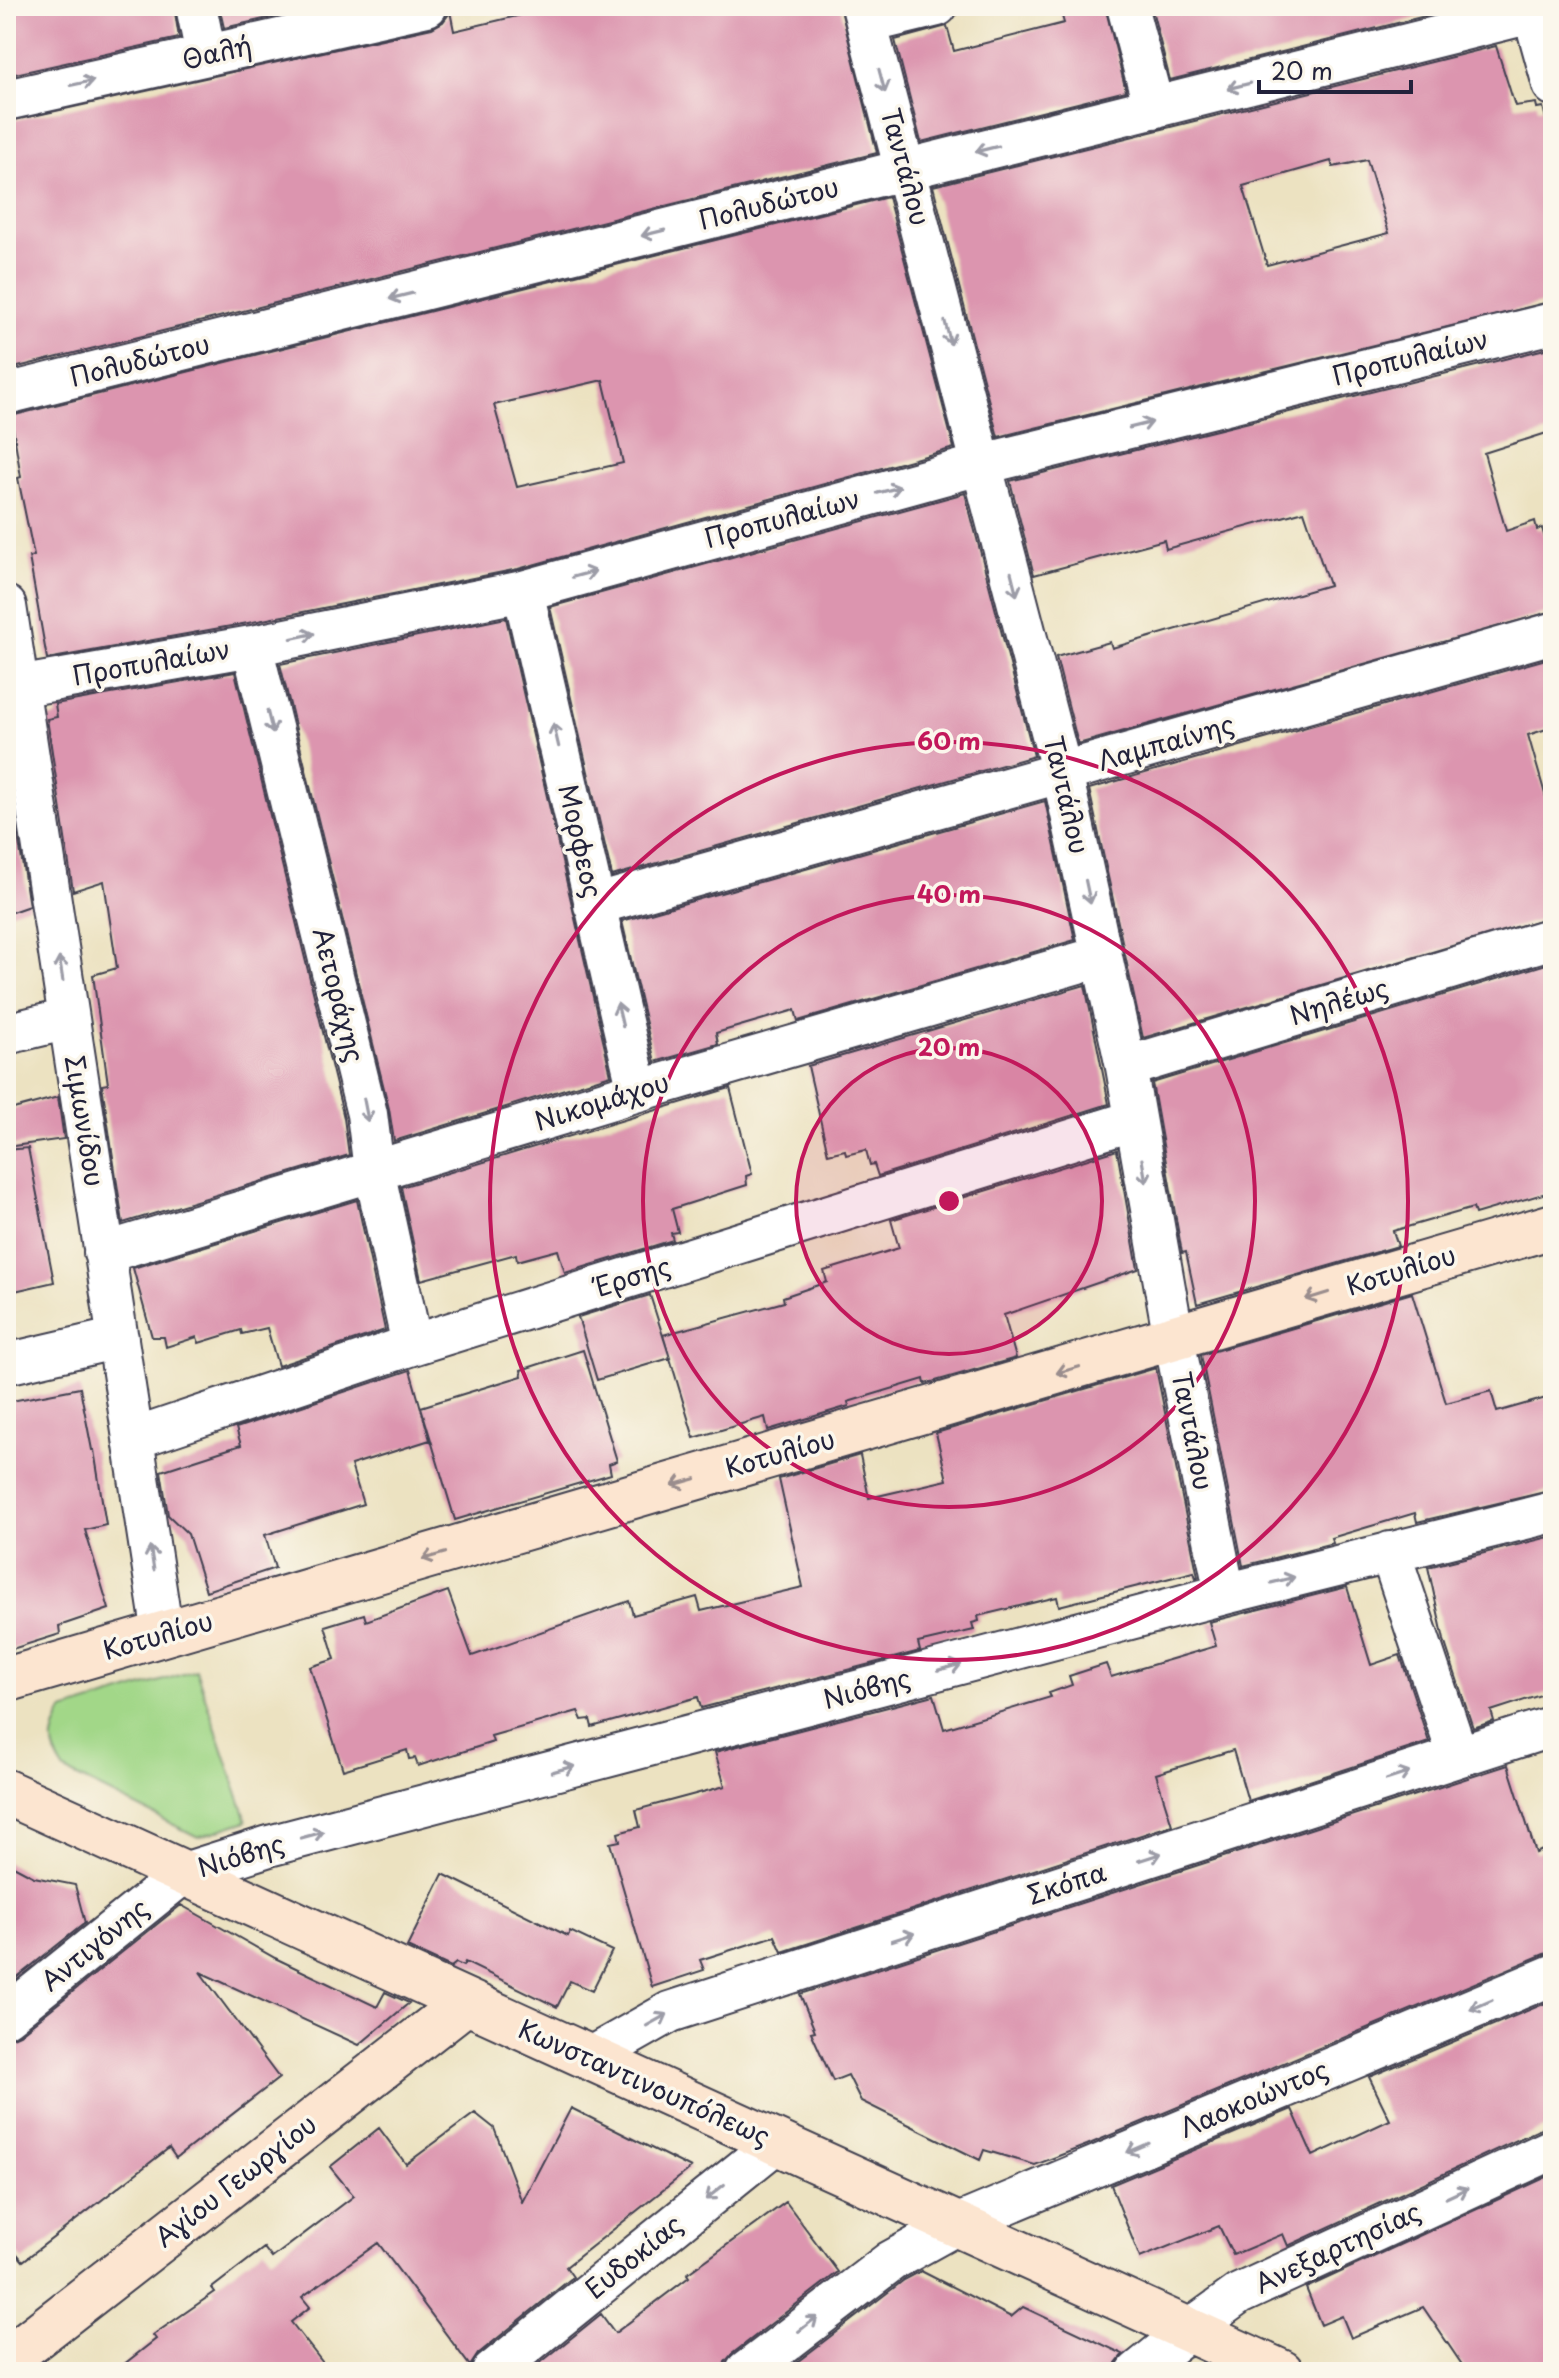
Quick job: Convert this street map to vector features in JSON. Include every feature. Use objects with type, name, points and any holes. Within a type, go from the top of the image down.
[{"type":"street","points":[[196,6],[206,55]]},
{"type":"street","name":"Θαλή","points":[[6,100],[427,6]]},
{"type":"street","points":[[864,14],[937,6]]},
{"type":"street","points":[[1127,6],[1154,108]]},
{"type":"street","points":[[1532,10],[1551,73]]},
{"type":"street","name":"Πολυδώτου","points":[[6,394],[1154,108],[1532,10]]},
{"type":"street","name":"Ταντάλου","points":[[864,14],[1062,773],[1126,1067],[1174,1339],[1225,1594]]},
{"type":"street","name":"Προπυλαίων","points":[[12,688],[252,646],[523,591],[983,464],[1553,323]]},
{"type":"street","name":"Μορφεος","points":[[523,591],[638,1091]]},
{"type":"street","name":"Σιμωνίδου","points":[[6,606],[12,688],[68,1019],[163,1635]]},
{"type":"street","name":"Λαμπαίνης","points":[[594,905],[1553,633]]},
{"type":"street","name":"Αετοράχης","points":[[252,646],[367,1114],[374,1170],[412,1345]]},
{"type":"street","name":"Νηλέως","points":[[1126,1067],[1553,938]]},
{"type":"street","name":"Νικομάχου","points":[[104,1253],[638,1091],[1102,956]]},
{"type":"street","points":[[6,1034],[68,1019]]},
{"type":"street","name":"Έρσης","points":[[133,1439],[412,1345],[1135,1120]]},
{"type":"street","name":"Κοτυλίου","points":[[6,1680],[1553,1226]]},
{"type":"street","points":[[6,1364],[118,1338]]},
{"type":"street","name":"Νιόβης","points":[[184,1873],[269,1846],[1225,1594],[1553,1512]]},
{"type":"street","points":[[1390,1552],[1458,1756]]},
{"type":"street","name":"Σκόπα","points":[[589,2058],[670,2012],[1553,1726]]},
{"type":"street","name":"Κωνσταντινουπόλεως","points":[[6,1792],[1281,2372]]},
{"type":"street","name":"Αντιγόνης","points":[[6,2016],[184,1873]]},
{"type":"street","name":"Λαοκοώντος","points":[[746,2372],[891,2261],[956,2225],[1553,1975]]},
{"type":"street","name":"Αγίου Γεωργίου","points":[[6,2360],[466,2002]]},
{"type":"street","name":"Ευδοκίας","points":[[492,2372],[776,2143]]},
{"type":"street","name":"Ανεξαρτησίας","points":[[1137,2372],[1239,2294],[1553,2149]]},
{"type":"green space","points":[[196,1670],[247,1821],[198,1837],[65,1771],[53,1748],[53,1735],[63,1711]]},
{"type":"building","points":[[6,6],[174,6],[179,38],[6,76]]},
{"type":"building","points":[[219,6],[321,6],[224,28]]},
{"type":"building","points":[[449,6],[454,31],[534,12],[532,6],[840,6],[877,153],[6,370],[6,122],[432,28],[443,22],[449,14]]},
{"type":"building","points":[[1059,6],[1105,6],[1126,91],[921,142],[895,40],[947,26],[954,51],[1064,23]]},
{"type":"building","points":[[1151,6],[1465,6],[1170,80]]},
{"type":"building","points":[[1496,46],[1515,106],[1536,103],[1537,108],[1543,107],[1553,146],[1553,301],[998,437],[933,186]],"holes":[[[1367,160],[1389,233],[1267,265],[1243,186],[1331,161],[1333,167]]]},
{"type":"building","points":[[888,197],[954,448],[518,569],[47,659],[29,557],[34,556],[18,478],[21,477],[11,416]],"holes":[[[603,380],[623,463],[517,487],[494,405]]]},
{"type":"building","points":[[1553,347],[1553,431],[1484,453],[1506,531],[1535,521],[1537,530],[1542,528],[1553,566],[1553,611],[1078,744],[1056,657],[1110,642],[1112,648],[1329,585],[1304,511],[1166,549],[1164,540],[1034,575],[1010,481]]},
{"type":"building","points":[[965,493],[1034,756],[612,876],[550,607]]},
{"type":"building","points":[[506,618],[611,1075],[394,1141],[389,1109],[280,664]]},
{"type":"building","points":[[1553,657],[1553,727],[1528,735],[1553,822],[1553,916],[1143,1038],[1089,789]]},
{"type":"building","points":[[235,672],[344,1118],[349,1155],[123,1223],[102,1085],[108,1084],[93,975],[117,968],[104,881],[73,891],[47,719],[57,717],[55,704]]},
{"type":"building","points":[[6,758],[29,906],[6,914]]},
{"type":"building","points":[[1045,801],[1075,940],[798,1021],[795,1010],[716,1033],[718,1044],[655,1062],[622,921]]},
{"type":"building","points":[[1553,962],[1553,1191],[1475,1214],[1473,1208],[1393,1231],[1398,1246],[1197,1304],[1186,1252],[1182,1253],[1152,1083]]},
{"type":"building","points":[[1085,985],[1109,1104],[878,1176],[874,1164],[870,1165],[866,1150],[846,1155],[845,1150],[828,1154],[808,1066]]},
{"type":"building","points":[[730,1088],[752,1174],[746,1176],[747,1185],[672,1209],[678,1232],[671,1233],[673,1240],[565,1273],[558,1250],[517,1261],[516,1254],[421,1280],[401,1187]]},
{"type":"building","points":[[58,1097],[64,1139],[6,1147],[6,1111]]},
{"type":"building","points":[[28,1148],[54,1282],[6,1293],[6,1150]]},
{"type":"building","points":[[1117,1150],[1138,1269],[1004,1315],[1016,1358],[925,1384],[924,1379],[768,1430],[765,1417],[694,1438],[663,1335],[784,1302],[783,1297],[827,1282],[824,1271],[899,1248],[891,1220]]},
{"type":"building","points":[[357,1200],[385,1330],[278,1366],[267,1328],[242,1334],[241,1330],[199,1343],[197,1337],[166,1347],[164,1337],[152,1337],[133,1268]]},
{"type":"building","points":[[1412,1293],[1446,1403],[1491,1391],[1497,1412],[1553,1396],[1553,1490],[1417,1522],[1415,1513],[1331,1538],[1333,1543],[1243,1566],[1201,1355]]},
{"type":"building","points":[[650,1295],[670,1358],[597,1380],[578,1317]]},
{"type":"building","points":[[583,1350],[617,1461],[609,1464],[611,1474],[455,1520],[421,1407],[522,1376],[521,1370]]},
{"type":"building","points":[[1156,1368],[1196,1578],[1194,1572],[1059,1606],[1057,1597],[978,1616],[979,1621],[972,1623],[974,1630],[918,1643],[920,1651],[701,1708],[698,1697],[592,1727],[590,1719],[582,1720],[578,1711],[491,1736],[493,1742],[418,1766],[415,1758],[409,1759],[407,1750],[343,1770],[310,1667],[335,1659],[325,1626],[364,1614],[366,1621],[448,1591],[472,1656],[629,1601],[633,1615],[697,1597],[701,1611],[803,1587],[779,1479],[860,1455],[869,1498],[947,1480],[936,1433]]},
{"type":"building","points":[[410,1370],[430,1440],[351,1465],[363,1504],[265,1535],[275,1568],[206,1591],[188,1534],[168,1515],[161,1471],[241,1445],[236,1428]]},
{"type":"building","points":[[80,1388],[106,1525],[85,1530],[109,1609],[59,1626],[60,1634],[6,1651],[6,1402]]},
{"type":"building","points":[[1553,1536],[1553,1691],[1491,1711],[1494,1721],[1473,1728],[1444,1640],[1428,1567]]},
{"type":"building","points":[[1347,1587],[1371,1665],[1400,1655],[1429,1742],[1248,1801],[1233,1750],[1156,1774],[1172,1825],[782,1952],[775,1936],[700,1960],[704,1970],[652,1987],[610,1843],[620,1841],[618,1833],[640,1827],[636,1810],[725,1786],[715,1752],[934,1695],[944,1729],[1051,1697],[1049,1693],[1072,1685],[1069,1676],[1106,1664],[1111,1677],[1216,1646],[1209,1622]]},
{"type":"building","points":[[1508,1765],[1536,1853],[1553,1845],[1553,1952],[1035,2165],[984,2150],[980,2160],[861,2101],[848,2075],[833,2081],[811,2032],[815,2031],[800,1994]]},
{"type":"building","points":[[6,1862],[34,1877],[75,1885],[85,1923],[6,1986]]},
{"type":"building","points":[[443,1874],[568,1936],[570,1931],[612,1951],[592,1991],[570,1981],[557,2007],[465,1962],[463,1966],[456,1963],[451,1967],[407,1947]]},
{"type":"building","points":[[181,1905],[275,1958],[377,2007],[385,1992],[409,2003],[359,2045],[200,1972],[279,2078],[176,2158],[169,2148],[23,2261],[6,2241],[6,2040],[20,2034]]},
{"type":"building","points":[[1553,2000],[1553,2126],[1288,2246],[1283,2234],[1233,2255],[1219,2226],[1140,2258],[1111,2185],[1292,2109],[1313,2156],[1390,2120],[1369,2077]]},
{"type":"building","points":[[571,2108],[691,2168],[566,2267],[573,2277],[478,2354],[470,2366],[378,2243],[302,2297],[310,2307],[291,2322],[330,2372],[114,2372],[156,2339],[153,2335],[215,2292],[212,2288],[264,2248],[272,2258],[354,2196],[330,2167],[379,2128],[406,2164],[475,2113],[494,2128],[522,2202]]},
{"type":"building","points":[[1553,2174],[1553,2372],[1467,2372],[1423,2307],[1351,2338],[1342,2316],[1321,2325],[1306,2288]]},
{"type":"building","points":[[786,2202],[838,2272],[732,2354],[725,2362],[723,2372],[529,2372],[601,2314],[615,2333],[689,2277],[687,2274]]},
{"type":"building","points":[[921,2271],[1011,2317],[1023,2307],[1123,2354],[1116,2363],[1115,2372],[784,2372],[904,2280]]}]
